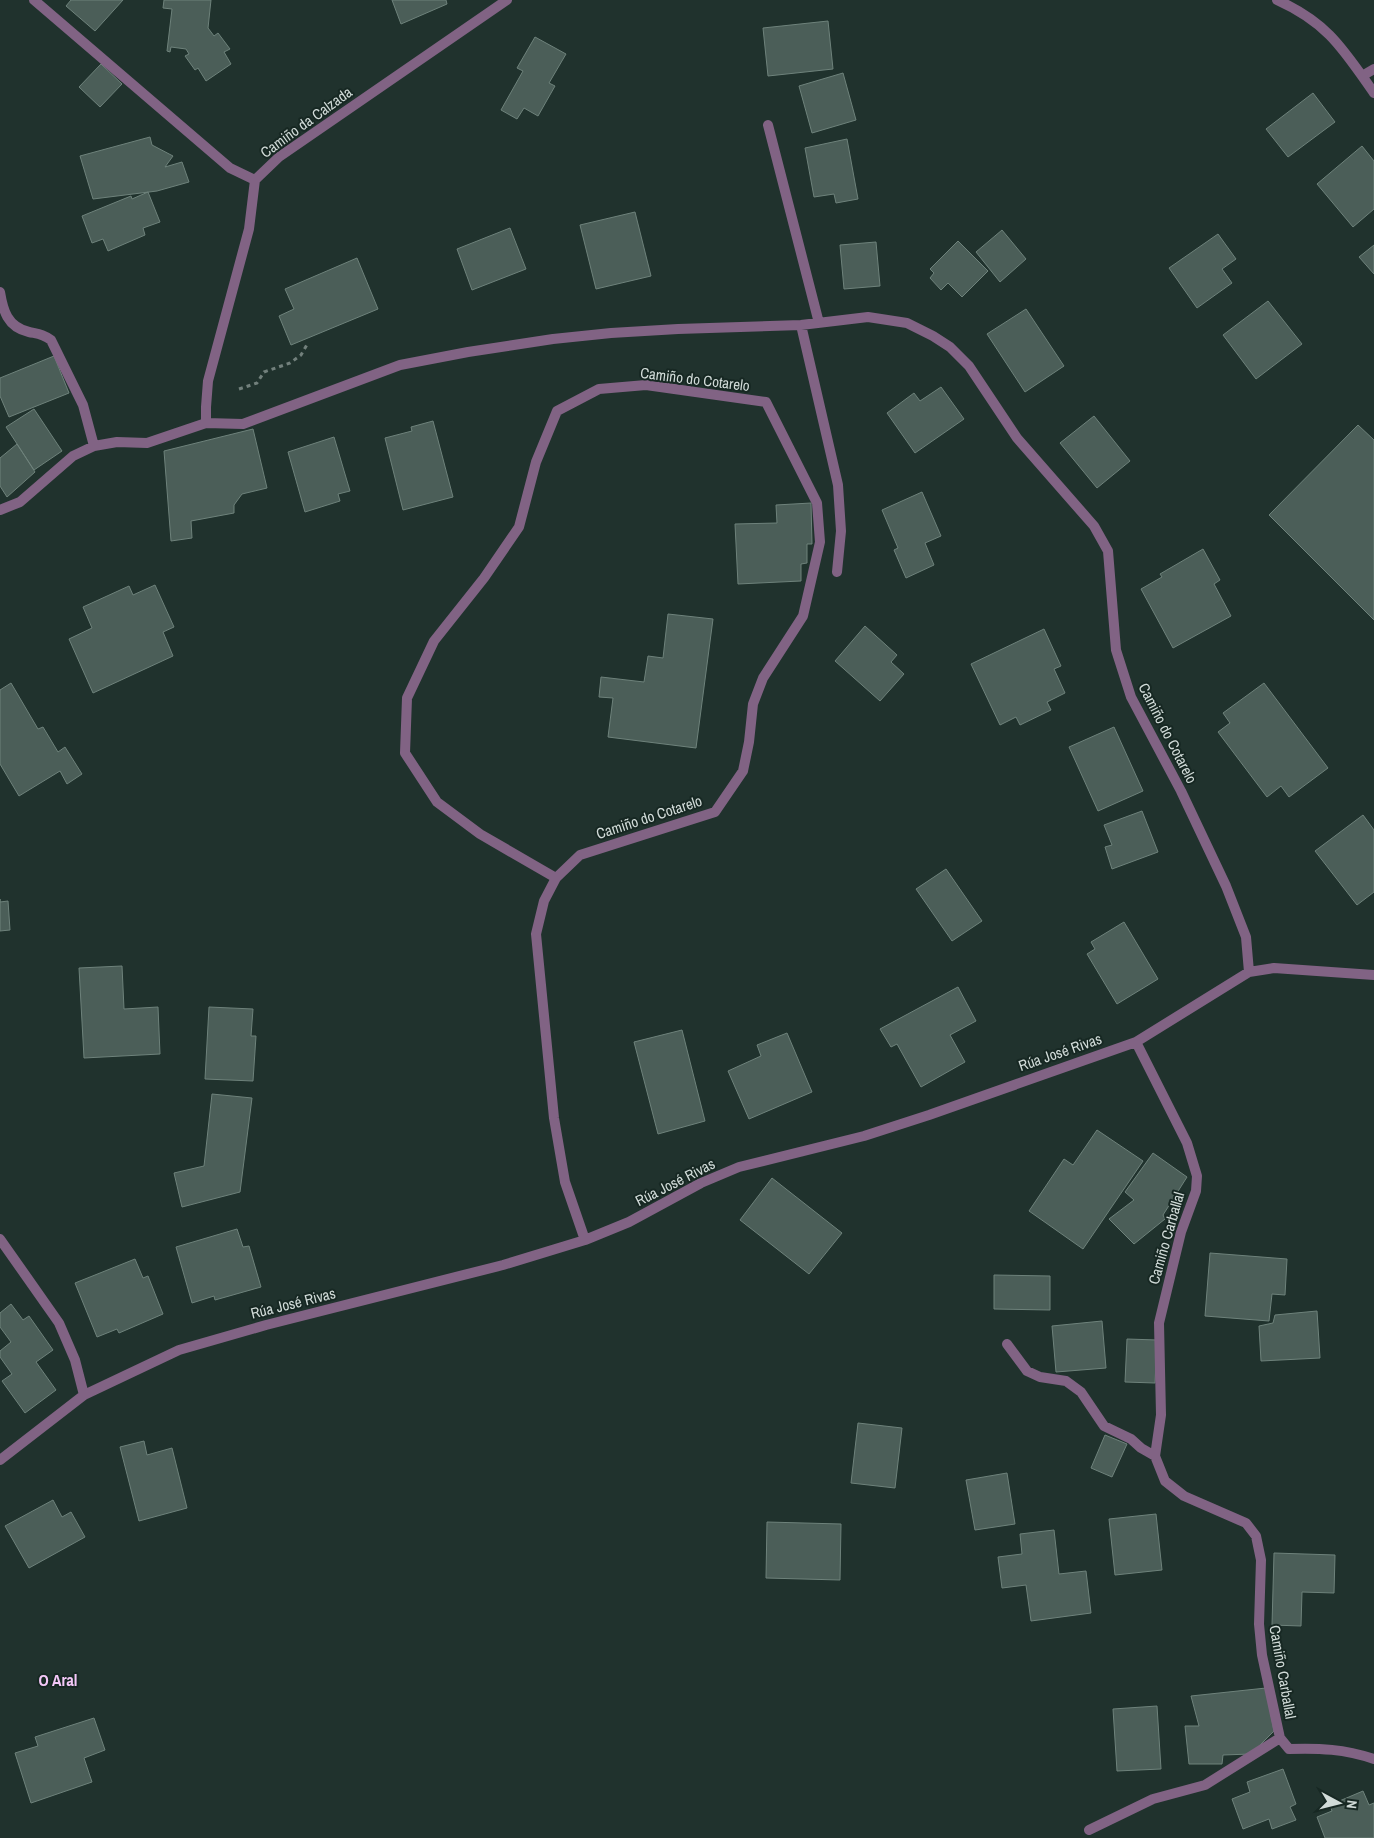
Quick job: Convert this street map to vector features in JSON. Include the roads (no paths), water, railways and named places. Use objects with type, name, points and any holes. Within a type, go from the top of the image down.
[{"type":"street","points":[[34,0],[230,168],[255,180]]},
{"type":"street","name":"Camiño da Calzada","points":[[206,423],[208,381],[249,229],[255,180],[279,157],[507,0]]},
{"type":"street","points":[[1277,0],[1296,8],[1334,37],[1374,93]]},
{"type":"street","points":[[1362,76],[1374,69]]},
{"type":"street","points":[[768,125],[819,323]]},
{"type":"street","points":[[0,292],[3,310],[7,318],[16,327],[27,332],[42,333],[51,340],[84,405],[94,446]]},
{"type":"street","name":"Camiño do Cotarelo","points":[[206,423],[243,424],[400,365],[553,339],[678,328],[801,325],[868,317],[907,324],[933,336],[950,348],[969,366],[1017,438],[1094,526],[1108,552],[1116,650],[1131,697],[1181,791],[1226,886],[1246,937],[1249,972]]},
{"type":"street","points":[[801,325],[838,485],[841,531],[837,572]]},
{"type":"street","name":"Camiño do Cotarelo","points":[[556,878],[480,834],[437,802],[404,753],[407,698],[434,641],[484,578],[519,527],[536,462],[557,411],[599,389],[646,385],[766,402],[817,502],[820,542],[804,616],[763,678],[753,704],[749,742],[743,771],[715,812],[580,855],[556,878],[544,901],[536,934],[554,1118],[565,1182],[585,1240]]},
{"type":"street","points":[[0,510],[20,502],[73,456],[94,446],[117,442],[147,443],[206,423]]},
{"type":"street","name":"Rúa José Rivas","points":[[0,1460],[84,1395],[179,1350],[266,1325],[503,1265],[585,1240],[629,1222],[701,1183],[739,1167],[864,1136],[1136,1042],[1249,972],[1274,968],[1374,975]]},
{"type":"street","name":"Camiño Carballal","points":[[1136,1042],[1187,1143],[1197,1176],[1196,1190],[1181,1232],[1159,1323],[1161,1415],[1155,1456],[1165,1481],[1184,1496],[1246,1523],[1256,1536],[1261,1560],[1258,1624],[1262,1655],[1280,1738],[1289,1749],[1323,1748],[1356,1752],[1374,1759]]},
{"type":"street","points":[[0,1239],[59,1323],[75,1360],[84,1395]]},
{"type":"street","points":[[1007,1344],[1027,1371],[1040,1377],[1066,1381],[1080,1392],[1104,1426],[1131,1439],[1141,1448],[1155,1456]]},
{"type":"street","name":"Camiño Carballal","points":[[1088,1830],[1153,1800],[1204,1785],[1280,1738]]},
{"type":"district","name":"O Aral","points":[[58,1680]]}]
